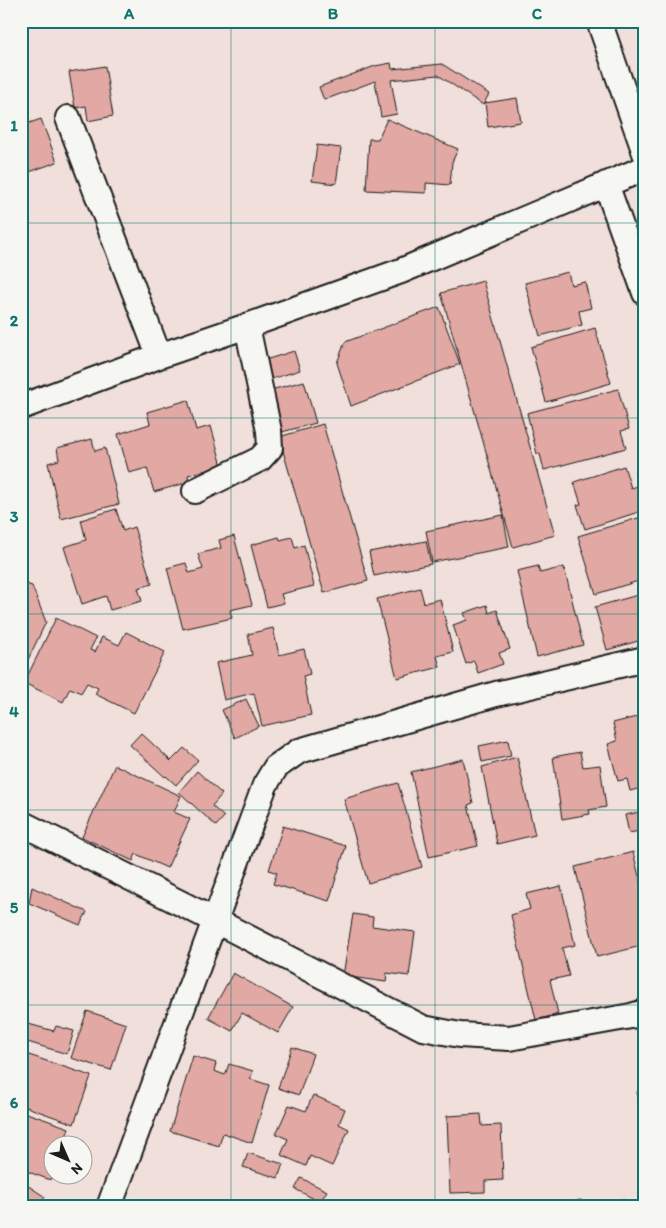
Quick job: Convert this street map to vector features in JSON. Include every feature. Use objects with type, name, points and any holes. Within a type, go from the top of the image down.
[{"type":"street","points":[[599,21],[645,153]]},
{"type":"street","points":[[68,118],[160,356]]},
{"type":"street","points":[[21,407],[401,271],[645,168]]},
{"type":"street","points":[[606,184],[645,293]]},
{"type":"street","points":[[195,492],[260,459],[270,448],[269,431],[247,326]]},
{"type":"street","points":[[109,1207],[265,785],[276,767],[299,751],[496,694],[645,659]]},
{"type":"street","points":[[21,823],[423,1028],[460,1035],[509,1038],[645,1012]]},
{"type":"building","points":[[391,63],[392,69],[442,64],[489,94],[483,105],[438,75],[391,80],[397,114],[381,117],[375,81],[324,100],[319,87],[375,66]]},
{"type":"building","points":[[105,66],[113,116],[88,121],[86,106],[75,108],[69,72]]},
{"type":"building","points":[[517,98],[521,122],[488,127],[485,103]]},
{"type":"building","points":[[41,119],[57,162],[21,175],[21,126]]},
{"type":"building","points":[[387,119],[458,149],[452,162],[450,185],[426,183],[426,193],[366,190],[369,139],[378,139]]},
{"type":"building","points":[[317,145],[341,148],[336,184],[312,181]]},
{"type":"building","points":[[568,272],[571,285],[585,282],[591,308],[579,311],[582,325],[540,336],[525,283]]},
{"type":"building","points":[[483,281],[555,535],[513,547],[441,293]]},
{"type":"building","points":[[439,307],[460,364],[351,406],[337,363],[345,342]]},
{"type":"building","points":[[595,328],[611,383],[546,402],[531,347]]},
{"type":"building","points":[[294,351],[300,370],[268,380],[262,361]]},
{"type":"building","points":[[304,381],[316,423],[278,433],[267,391]]},
{"type":"building","points":[[618,389],[629,429],[621,431],[626,448],[544,470],[540,454],[537,454],[527,413]]},
{"type":"building","points":[[188,400],[196,430],[211,426],[222,466],[188,475],[189,482],[154,492],[147,468],[129,473],[118,434],[150,424],[147,412]]},
{"type":"building","points":[[323,424],[368,581],[324,593],[279,437]]},
{"type":"building","points":[[92,439],[95,451],[105,448],[119,504],[61,519],[48,463],[59,460],[57,448]]},
{"type":"building","points":[[624,466],[631,488],[638,486],[645,510],[585,529],[577,505],[581,504],[574,482]]},
{"type":"building","points":[[116,509],[123,531],[134,527],[152,584],[138,588],[142,601],[110,610],[106,596],[82,604],[64,547],[86,540],[81,520]]},
{"type":"building","points":[[503,515],[509,547],[432,562],[426,531]]},
{"type":"building","points":[[645,516],[645,579],[596,594],[578,536]]},
{"type":"building","points":[[234,536],[252,605],[230,610],[232,618],[183,629],[167,568],[186,563],[189,573],[203,569],[198,554],[221,548],[219,540]]},
{"type":"building","points":[[279,537],[280,540],[292,537],[295,548],[304,545],[314,586],[281,594],[284,603],[267,607],[251,545]]},
{"type":"building","points":[[426,541],[431,564],[374,576],[369,552]]},
{"type":"building","points":[[538,566],[540,573],[564,567],[583,645],[537,657],[517,571]]},
{"type":"building","points":[[21,582],[32,586],[46,622],[21,674]]},
{"type":"building","points":[[420,588],[424,603],[440,599],[453,652],[437,656],[440,667],[397,678],[377,599]]},
{"type":"building","points":[[645,593],[645,639],[607,650],[595,607]]},
{"type":"building","points":[[487,605],[489,613],[497,610],[510,649],[499,653],[503,664],[478,673],[474,661],[466,664],[453,625],[467,620],[464,613]]},
{"type":"building","points":[[56,618],[96,638],[90,650],[95,652],[102,637],[119,645],[126,632],[165,652],[134,713],[95,694],[98,688],[87,683],[81,693],[70,688],[63,702],[24,683]]},
{"type":"building","points":[[273,628],[279,655],[304,649],[310,674],[303,676],[311,715],[262,726],[254,693],[224,700],[216,663],[252,655],[248,634]]},
{"type":"building","points":[[246,699],[259,726],[235,738],[222,710]]},
{"type":"building","points":[[640,716],[643,726],[645,726],[645,787],[630,791],[627,779],[618,781],[608,744],[617,741],[613,723]]},
{"type":"building","points":[[141,733],[171,761],[184,748],[198,760],[176,785],[130,745]]},
{"type":"building","points":[[508,740],[511,756],[482,762],[479,746]]},
{"type":"building","points":[[580,752],[583,767],[600,765],[606,807],[589,810],[590,814],[562,819],[553,757]]},
{"type":"building","points":[[517,757],[535,835],[497,844],[482,767]]},
{"type":"building","points":[[463,759],[473,803],[468,805],[478,846],[429,857],[411,772]]},
{"type":"building","points":[[115,765],[181,796],[174,812],[190,819],[167,868],[136,854],[133,861],[82,837]]},
{"type":"building","points":[[197,771],[222,794],[212,806],[224,817],[216,826],[179,792]]},
{"type":"building","points":[[398,783],[422,867],[368,883],[344,799]]},
{"type":"building","points":[[645,811],[645,830],[629,833],[625,815]]},
{"type":"building","points":[[283,826],[346,846],[329,901],[273,884],[277,873],[269,870]]},
{"type":"building","points":[[633,852],[645,901],[645,945],[597,957],[575,867]]},
{"type":"building","points":[[561,886],[575,945],[562,948],[569,976],[550,980],[558,1014],[536,1020],[511,915],[530,909],[526,894]]},
{"type":"building","points":[[32,887],[87,912],[80,925],[29,903]]},
{"type":"building","points":[[353,914],[373,917],[372,926],[415,932],[409,976],[387,973],[386,982],[343,976]]},
{"type":"building","points":[[233,973],[293,1007],[278,1033],[242,1013],[232,1031],[208,1018]]},
{"type":"building","points":[[87,1011],[126,1024],[111,1070],[71,1058]]},
{"type":"building","points":[[21,1022],[54,1031],[56,1026],[74,1031],[67,1054],[21,1040]]},
{"type":"building","points":[[292,1047],[313,1054],[299,1095],[278,1088]]},
{"type":"building","points":[[29,1055],[91,1076],[74,1124],[21,1105],[21,1078]]},
{"type":"building","points":[[193,1056],[216,1063],[214,1071],[225,1075],[229,1064],[253,1071],[250,1079],[269,1085],[252,1143],[223,1133],[219,1146],[170,1131]]},
{"type":"building","points":[[645,1090],[645,1123],[637,1092]]},
{"type":"building","points":[[313,1095],[345,1109],[339,1124],[349,1129],[332,1166],[310,1156],[306,1166],[281,1155],[288,1139],[276,1134],[289,1105],[306,1111]]},
{"type":"building","points":[[21,1111],[69,1128],[66,1136],[42,1136],[42,1177],[21,1169]]},
{"type":"building","points":[[481,1114],[482,1126],[501,1125],[503,1180],[485,1181],[485,1192],[450,1193],[447,1116]]},
{"type":"building","points":[[248,1153],[283,1164],[278,1178],[243,1167]]},
{"type":"building","points":[[301,1178],[327,1191],[320,1202],[295,1189]]},
{"type":"building","points":[[21,1181],[45,1197],[39,1207],[21,1207]]},
{"type":"building","points":[[623,1199],[625,1207],[590,1207]]},
{"type":"building","points":[[581,1200],[583,1207],[549,1207]]},
{"type":"building","points":[[337,1203],[350,1207],[336,1207]]}]
